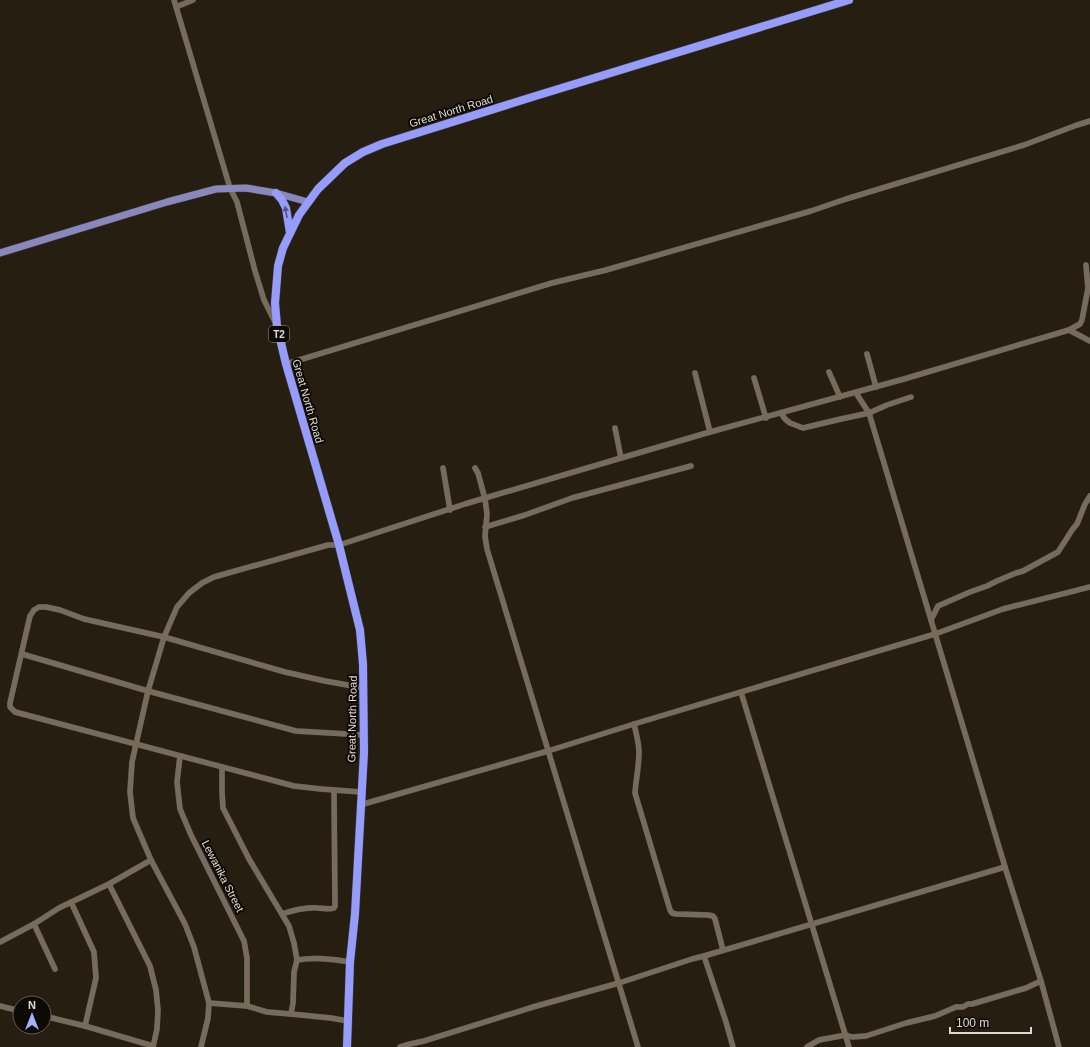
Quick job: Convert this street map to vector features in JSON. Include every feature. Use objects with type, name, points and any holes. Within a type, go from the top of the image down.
[{"type":"highway","name":"Great North Road","points":[[347,1047],[350,962],[355,914],[364,735],[364,664],[360,630],[339,545],[286,364],[277,326],[274,303],[278,266],[283,248],[299,215],[318,189],[345,163],[363,152],[382,144],[529,98],[849,0]]},
{"type":"highway","points":[[276,193],[286,208],[290,234]]},
{"type":"main road","points":[[0,253],[167,202],[216,189],[246,188],[276,193],[308,202]]},
{"type":"street","points":[[174,0],[230,188],[237,202],[264,300],[277,326]]},
{"type":"street","points":[[176,7],[193,0]]},
{"type":"street","points":[[286,364],[552,283],[606,270],[811,211],[1024,145],[1090,121]]},
{"type":"street","points":[[201,1047],[208,1018],[209,1003],[194,947],[185,924],[152,860],[133,818],[130,792],[132,762],[148,691],[164,637],[177,607],[189,593],[202,583],[214,577],[320,547],[339,545],[621,458],[876,387],[1069,330],[1080,324],[1082,320],[1088,288],[1086,265]]},
{"type":"street","points":[[1069,330],[1090,341]]},
{"type":"street","points":[[867,354],[876,387]]},
{"type":"street","points":[[829,372],[840,397]]},
{"type":"street","points":[[695,373],[710,432]]},
{"type":"street","points":[[754,378],[766,418]]},
{"type":"street","points":[[856,392],[868,413],[1005,867],[1041,981],[1059,1047]]},
{"type":"street","points":[[781,413],[790,423],[803,428],[868,413],[911,397]]},
{"type":"street","points":[[615,428],[621,458]]},
{"type":"street","points":[[485,527],[525,515],[572,498],[691,466]]},
{"type":"street","points":[[443,468],[450,510]]},
{"type":"street","points":[[475,468],[478,473],[485,499],[487,514],[485,536],[487,549],[638,1047]]},
{"type":"street","points":[[931,620],[938,606],[1023,571],[1058,552],[1077,524],[1090,496]]},
{"type":"street","points":[[360,805],[548,751],[935,634],[1003,609],[1090,587]]},
{"type":"street","points":[[361,792],[294,786],[15,712],[10,707],[10,703],[30,616],[34,610],[46,607],[60,610],[84,619],[164,637],[285,672],[364,688]]},
{"type":"street","points":[[22,654],[148,691],[296,731],[364,735]]},
{"type":"street","points":[[742,692],[849,1047]]},
{"type":"street","points":[[634,724],[639,751],[636,793],[670,910],[672,913],[676,914],[713,916],[723,950]]},
{"type":"street","name":"Lewanika Street","points":[[180,756],[177,782],[180,810],[244,941],[247,958],[247,1006]]},
{"type":"street","points":[[222,767],[223,808],[249,859],[289,926],[291,932],[297,960],[294,972],[293,1003],[291,1014]]},
{"type":"street","points":[[282,914],[300,908],[329,909],[334,908],[335,906],[334,790]]},
{"type":"street","points":[[0,942],[34,924],[59,908],[110,884],[152,860]]},
{"type":"street","points":[[400,1047],[1005,867]]},
{"type":"street","points":[[52,1018],[153,1046],[157,1029],[158,1010],[156,990],[150,966],[110,884]]},
{"type":"street","points":[[71,902],[94,952],[96,978],[85,1026]]},
{"type":"street","points":[[34,924],[55,969]]},
{"type":"street","points":[[704,956],[733,1047]]},
{"type":"street","points":[[297,960],[326,958],[350,962]]},
{"type":"street","points":[[807,1047],[819,1040],[846,1036],[866,1036],[906,1023],[935,1016],[956,1007],[963,1007],[968,1004],[1026,988],[1041,981]]},
{"type":"street","points":[[209,1003],[247,1006],[267,1012],[348,1021]]},
{"type":"street","points":[[0,1006],[12,1009]]}]
